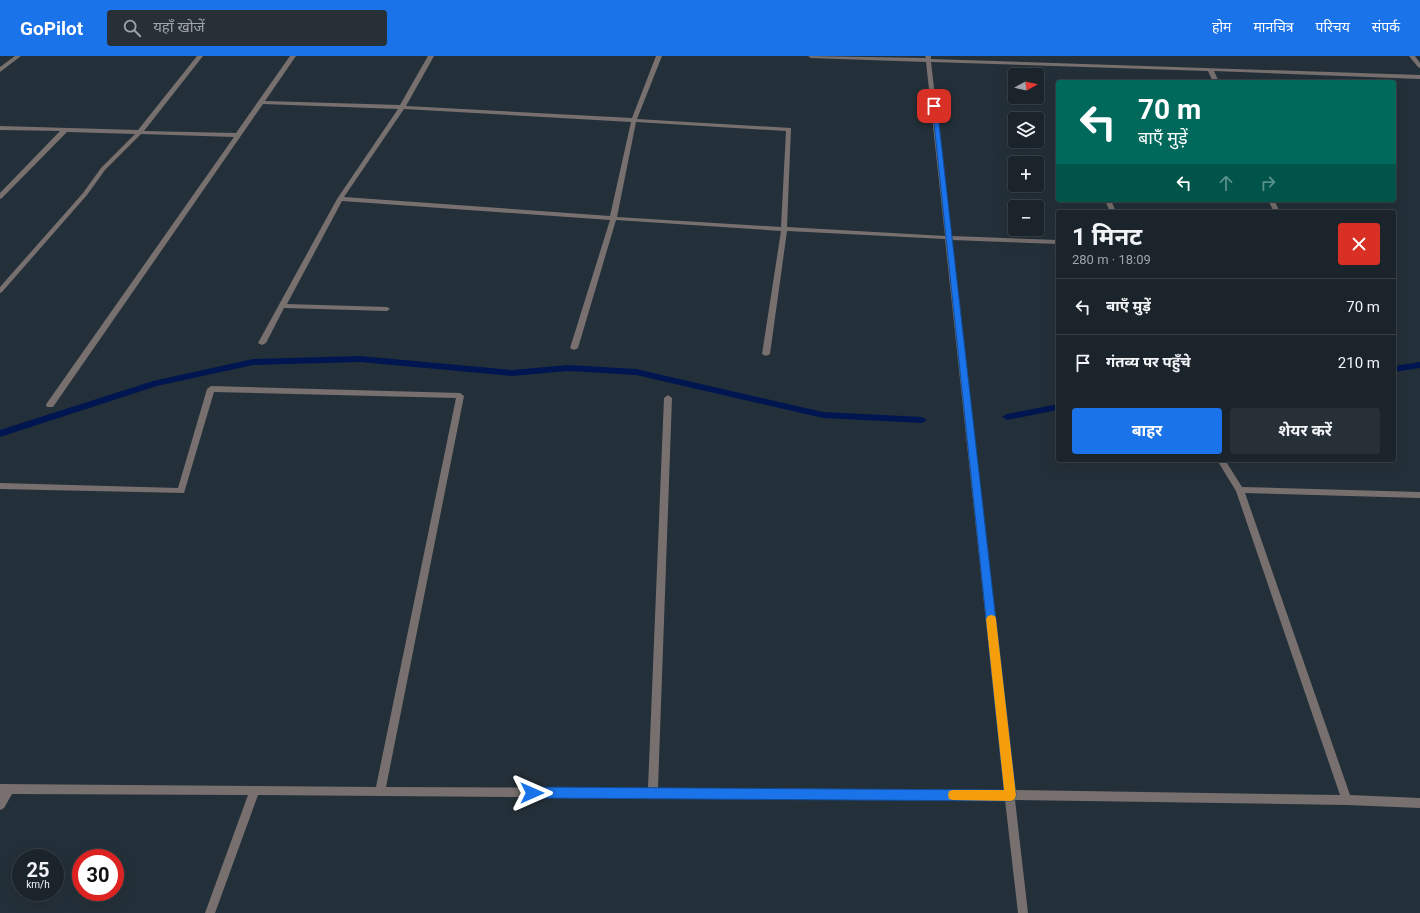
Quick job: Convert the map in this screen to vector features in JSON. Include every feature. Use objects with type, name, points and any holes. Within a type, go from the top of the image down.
[{"type":"street","points":[[0,70],[18,56]]},
{"type":"street","points":[[0,291],[103,170],[139,133],[200,56]]},
{"type":"street","points":[[50,405],[293,56]]},
{"type":"street","points":[[262,343],[340,199],[402,106],[431,56]]},
{"type":"street","points":[[574,348],[612,219],[634,120],[659,56]]},
{"type":"street","points":[[811,56],[929,59],[1420,78]]},
{"type":"street","points":[[1412,56],[1420,66]]},
{"type":"street","points":[[929,59],[1023,913]]},
{"type":"street","points":[[1211,71],[1215,80]]},
{"type":"street","points":[[260,102],[402,106],[789,129],[784,229],[766,354]]},
{"type":"street","points":[[0,128],[238,135]]},
{"type":"street","points":[[0,197],[66,129]]},
{"type":"street","points":[[340,199],[612,219],[949,238],[1056,242]]},
{"type":"street","points":[[282,306],[387,309]]},
{"type":"street","points":[[0,486],[180,491],[211,389],[460,396],[380,792]]},
{"type":"street","points":[[653,794],[668,398]]},
{"type":"street","points":[[1222,462],[1240,490],[1347,800]]},
{"type":"street","points":[[1240,490],[1420,496]]},
{"type":"street","points":[[0,805],[5,789],[1011,795],[1347,800],[1420,803]]},
{"type":"street","points":[[210,913],[255,791]]},
{"type":"waterway","points":[[0,434],[156,383],[253,362],[360,359],[512,373],[568,368],[636,372],[823,415],[922,420]]},
{"type":"waterway","points":[[1396,369],[1420,365]]},
{"type":"waterway","points":[[1007,417],[1056,407]]},
{"type":"slow traffic","points":[[953,795],[1011,795],[991,619]]},
{"type":"route","points":[[532,793],[1011,795],[934,106]]}]
